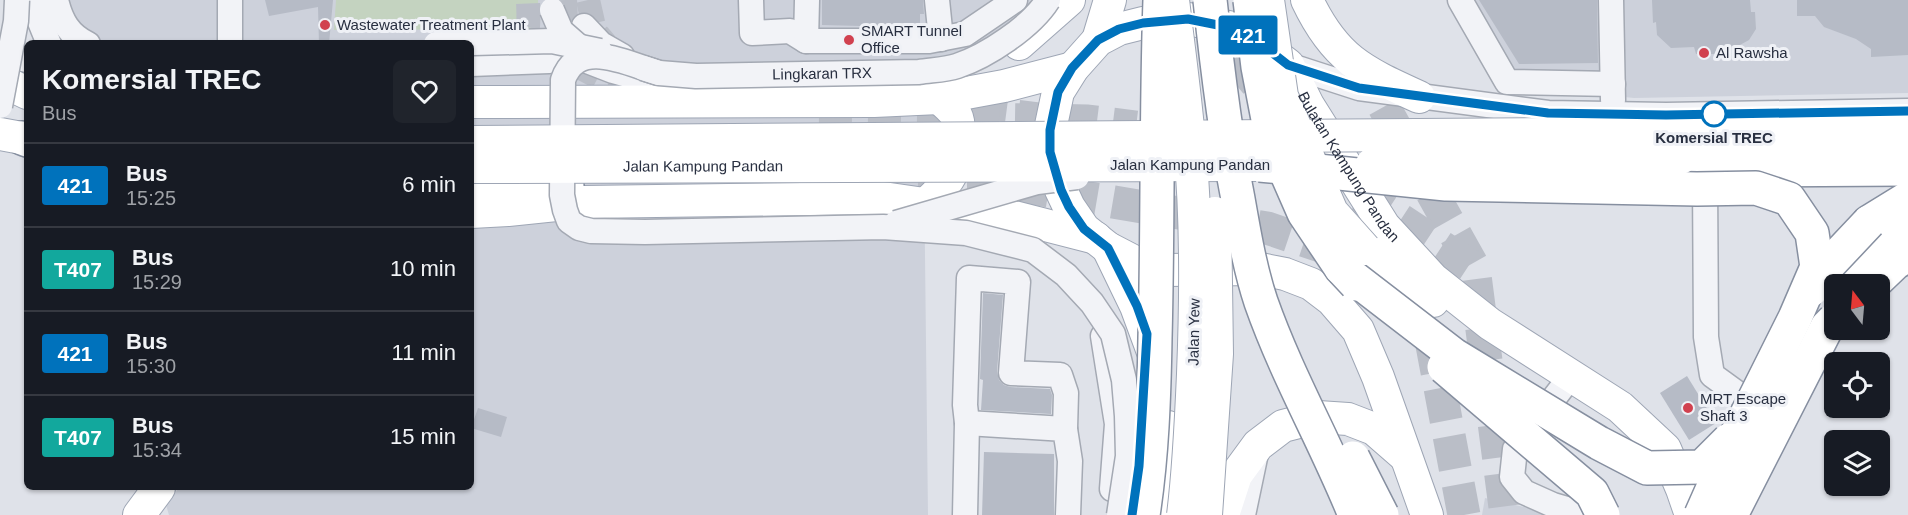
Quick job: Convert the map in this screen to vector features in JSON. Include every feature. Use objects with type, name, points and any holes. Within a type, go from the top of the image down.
[{"type":"highway","points":[[1160,0],[1158,248],[1153,433],[1162,510]]},
{"type":"highway","points":[[1208,0],[1201,150],[1273,283],[1299,351],[1382,515]]},
{"type":"highway","points":[[1201,150],[1231,0]]},
{"type":"highway","points":[[1239,0],[1266,152],[1304,213],[1454,355],[1599,443],[1647,468],[1702,467],[1736,434],[1819,275],[1869,222],[1908,198]]},
{"type":"highway","points":[[1250,0],[1266,152]]},
{"type":"highway","points":[[1266,152],[1446,184],[1756,188],[1789,199],[1812,233],[1817,267],[1701,515]]},
{"type":"highway","points":[[1447,164],[1738,170],[1908,169]]},
{"type":"highway","points":[[474,185],[567,186]]},
{"type":"highway","points":[[1243,227],[1260,298],[1276,344],[1355,515]]},
{"type":"highway","points":[[1884,274],[1908,255]]},
{"type":"highway","points":[[1353,259],[1389,317],[1592,493],[1603,515]]},
{"type":"highway","points":[[1890,293],[1908,276]]},
{"type":"highway","points":[[1731,515],[1824,333]]},
{"type":"highway","points":[[1746,515],[1837,340]]},
{"type":"main road","points":[[874,101],[963,75],[1010,52],[1069,0]]},
{"type":"main road","points":[[1098,40],[1110,0]]},
{"type":"main road","points":[[1173,0],[1201,150]]},
{"type":"main road","points":[[1268,0],[1282,96],[1353,259],[1565,372]]},
{"type":"main road","points":[[1283,0],[1288,65]]},
{"type":"main road","points":[[1306,0],[1318,24],[1341,53],[1372,76],[1419,97]]},
{"type":"main road","name":"Bulatan Kampung Pandan","points":[[1427,515],[1378,377],[1358,330],[1332,300],[1311,284],[1286,274],[1260,268],[1164,270],[1132,261],[1084,229],[1061,190],[1050,152],[1050,130],[1058,92],[1072,68],[1098,40],[1119,29],[1143,23],[1188,19],[1243,30],[1288,65],[1308,105],[1384,226],[1433,279],[1490,324],[1620,407],[1665,449],[1691,515]]},
{"type":"main road","points":[[474,102],[874,101],[939,98],[1004,86],[1072,68]]},
{"type":"main road","points":[[0,80],[24,92]]},
{"type":"main road","points":[[0,89],[24,96]]},
{"type":"main road","points":[[927,203],[951,177],[957,162],[960,143],[958,120],[955,113],[939,98]]},
{"type":"main road","points":[[0,106],[22,134]]},
{"type":"main road","name":"Jalan Kampung Pandan","points":[[474,167],[1201,150],[1447,164],[1908,128]]},
{"type":"main road","name":"Jalan Kampung Pandan","points":[[474,142],[1682,145],[1908,149]]},
{"type":"main road","name":"Jalan Yew","points":[[1162,510],[1191,417],[1195,308],[1194,200],[1201,150]]},
{"type":"main road","name":"Jalan Yew","points":[[1201,150],[1217,283],[1217,354],[1206,515]]},
{"type":"main road","points":[[474,212],[608,201],[883,198],[1014,217],[1102,243],[1137,306],[1162,381],[1168,427],[1162,510]]},
{"type":"main road","points":[[474,221],[507,210]]},
{"type":"main road","points":[[1854,274],[1862,265],[1908,228]]},
{"type":"main road","points":[[1725,515],[1824,321]]},
{"type":"main road","points":[[1222,515],[1236,475],[1258,445],[1283,426],[1318,417],[1348,419],[1374,429],[1406,456]]},
{"type":"main road","points":[[139,515],[158,490]]},
{"type":"street","points":[[0,106],[16,21],[17,0]]},
{"type":"street","points":[[230,0],[230,40]]},
{"type":"street","points":[[751,0],[752,33],[790,31],[814,41],[929,41],[965,34],[1015,0]]},
{"type":"street","points":[[807,0],[824,101]]},
{"type":"street","points":[[938,0],[940,39]]},
{"type":"street","name":"Lingkaran TRX","points":[[474,41],[557,33],[659,74],[696,76],[919,72],[956,66],[983,54],[1028,23],[1048,0]]},
{"type":"street","points":[[1460,0],[1507,82],[1613,84]]},
{"type":"street","points":[[1611,0],[1614,115]]},
{"type":"street","points":[[47,40],[38,17],[49,1],[68,29],[79,40]]},
{"type":"street","points":[[474,64],[495,63],[557,33]]},
{"type":"street","points":[[474,51],[557,33],[601,45],[627,59],[680,78],[784,101]]},
{"type":"street","points":[[0,54],[24,59]]},
{"type":"street","points":[[659,74],[609,58],[592,56],[577,59],[567,68],[563,80],[562,195],[569,221],[579,228],[591,231],[883,227],[966,233],[1034,250],[1066,274],[1092,303],[1113,334],[1124,380],[1127,416],[1128,456],[1119,515]]},
{"type":"street","points":[[1288,65],[1359,88],[1548,113],[1614,115],[1808,103],[1908,111]]},
{"type":"street","points":[[1584,83],[1586,114]]},
{"type":"street","points":[[883,227],[1037,182],[1201,150]]},
{"type":"street","points":[[1487,186],[1838,174]]},
{"type":"street","points":[[1705,179],[1706,337],[1712,375],[1745,399],[1774,416]]},
{"type":"street","points":[[959,208],[994,224],[1024,247],[1071,290],[1104,338],[1117,424],[1116,463],[1109,515]]},
{"type":"street","points":[[965,515],[967,423],[965,405],[969,278],[1018,282],[1011,373],[1060,375],[1066,393],[1065,429],[1070,461],[1068,515]]},
{"type":"street","points":[[1132,515],[1139,466],[1147,334]]},
{"type":"street","points":[[1565,372],[1515,449],[1512,477],[1524,492],[1553,506],[1587,515]]},
{"type":"street","points":[[1117,424],[1143,396]]},
{"type":"street","points":[[967,423],[1065,429]]},
{"type":"street","points":[[1243,515],[1258,445]]},
{"type":"shaded area","points":[[47,0],[1041,0],[979,49],[938,61],[878,65],[718,63],[923,83],[928,515],[169,515],[166,505],[177,490],[474,490],[474,40],[60,40],[49,15]]},
{"type":"shaded area","points":[[1448,0],[1908,0],[1908,93],[1634,98],[1501,84]]},
{"type":"shaded area","points":[[1485,498],[1559,515],[1482,515]]},
{"type":"green space","points":[[336,0],[538,0],[539,29],[334,30]]},
{"type":"building","name":"Wastewater Treatment Plant","points":[[265,0],[333,0],[329,40],[319,40],[318,7],[269,16]]},
{"type":"building","points":[[822,0],[923,0],[924,14],[920,14],[920,24],[899,24],[899,27],[822,25]]},
{"type":"building","points":[[1479,0],[1597,0],[1598,63],[1519,64]]},
{"type":"building","points":[[1652,0],[1750,0],[1751,12],[1755,12],[1756,29],[1749,40],[1738,46],[1717,47],[1715,54],[1696,54],[1694,47],[1671,48],[1657,35],[1656,22],[1653,23]]},
{"type":"building","points":[[1797,0],[1908,0],[1908,55],[1871,57],[1871,49],[1856,39],[1824,27],[1815,16],[1797,16]]},
{"type":"building","points":[[983,293],[1003,295],[997,372],[999,380],[1010,387],[1050,389],[1051,414],[981,410]]},
{"type":"building","name":"MRT Escape Shaft 3","points":[[1687,376],[1716,423],[1689,440],[1660,393]]},
{"type":"building","points":[[478,408],[507,417],[501,437],[474,429]]},
{"type":"building","points":[[984,452],[1054,454],[1054,515],[982,515]]},
{"type":"tunnel","points":[[505,54],[520,42],[527,32],[528,0]]},
{"type":"tunnel","points":[[565,0],[566,21]]},
{"type":"tunnel","points":[[588,0],[595,31],[606,44]]},
{"type":"tunnel","points":[[1204,20],[1270,100]]},
{"type":"tunnel","points":[[1360,64],[1474,268],[1506,515]]},
{"type":"tunnel","points":[[577,66],[611,84],[652,91]]},
{"type":"tunnel","points":[[947,104],[1088,121]]},
{"type":"tunnel","points":[[819,116],[1088,121],[1136,127]]},
{"type":"tunnel","points":[[918,188],[1025,187],[1267,228],[1344,254]]},
{"type":"tunnel","points":[[1358,196],[1378,205],[1474,268]]},
{"type":"tunnel","points":[[1431,340],[1464,515]]},
{"type":"bus line","name":"421","points":[[1132,515],[1139,466],[1147,334],[1137,306],[1108,248],[1084,229],[1069,207],[1061,190],[1050,152],[1050,130],[1058,92],[1072,68],[1098,40],[1119,29],[1143,23],[1188,19],[1243,30],[1288,65],[1359,88],[1548,113],[1666,115],[1908,111]]},
{"type":"place","name":"Wastewater Treatment Plant","points":[[325,25]]},
{"type":"place","name":"SMART Tunnel Office","points":[[849,40]]},
{"type":"place","name":"Al Rawsha","points":[[1704,53]]},
{"type":"place","name":"Komersial TREC","points":[[1714,114]]},
{"type":"place","name":"MRT Escape Shaft 3","points":[[1688,408]]}]
